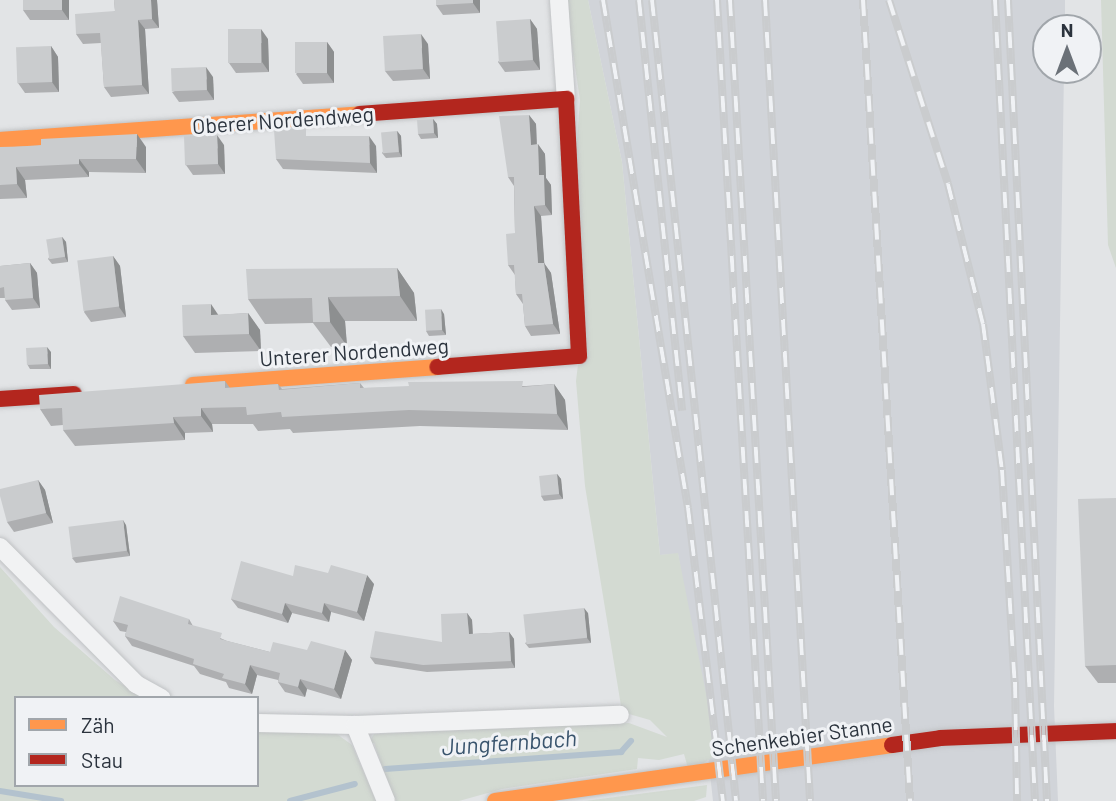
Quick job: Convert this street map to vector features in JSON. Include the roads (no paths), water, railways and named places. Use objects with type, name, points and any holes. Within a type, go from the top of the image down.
[{"type":"street","points":[[559,0],[566,99]]},
{"type":"street","name":"Oberer Nordendweg","points":[[0,141],[566,99]]},
{"type":"street","name":"Unterer Nordendweg","points":[[179,386],[579,356],[566,99]]},
{"type":"street","points":[[0,400],[96,392]]},
{"type":"street","points":[[0,547],[136,684],[157,696]]},
{"type":"street","points":[[259,723],[355,725],[620,715]]},
{"type":"street","points":[[355,725],[386,801]]},
{"type":"street","name":"Schenkebier Stanne","points":[[495,801],[940,738],[1116,731]]},
{"type":"waterway","name":"Jungfernbach","points":[[385,769],[621,752],[631,741]]},
{"type":"waterway","name":"Jungfernbach","points":[[290,801],[355,784]]},
{"type":"waterway","name":"Jungfernbach","points":[[0,791],[61,801]]},
{"type":"railway","points":[[603,0],[688,508],[723,801]]},
{"type":"railway","points":[[639,0],[682,411]]},
{"type":"railway","points":[[652,0],[736,801]]},
{"type":"railway","points":[[717,0],[763,801]]},
{"type":"railway","points":[[730,0],[776,801]]},
{"type":"railway","points":[[765,0],[810,801]]},
{"type":"railway","points":[[863,0],[910,801]]},
{"type":"railway","points":[[889,0],[948,184],[983,324],[1002,470],[1015,692]]},
{"type":"railway","points":[[995,0],[1035,801]]},
{"type":"railway","points":[[1008,0],[1047,801]]},
{"type":"railway","points":[[1015,682],[1017,801]]}]
